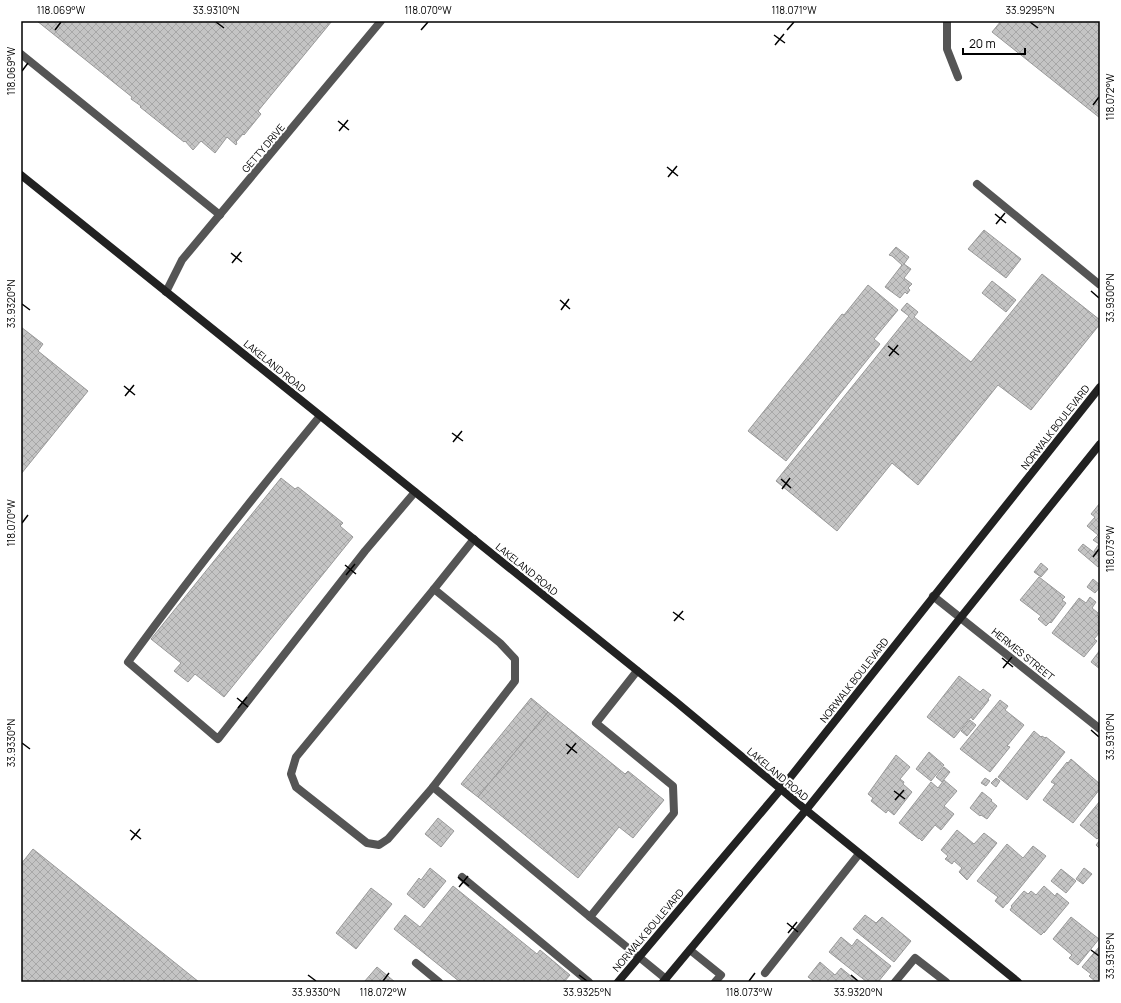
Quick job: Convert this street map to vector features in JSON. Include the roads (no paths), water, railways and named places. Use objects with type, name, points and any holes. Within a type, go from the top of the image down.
[{"type":"main road","name":"LAKELAND ROAD","points":[[21,175],[637,670],[859,854],[1018,982]]},
{"type":"main road","name":"NORWALK BOULEVARD","points":[[618,982],[781,789],[1100,386]]},
{"type":"main road","points":[[665,980],[806,810],[1100,444]]},
{"type":"street","name":"GETTY DRIVE","points":[[166,292],[182,260],[381,21]]},
{"type":"street","points":[[947,21],[947,49],[958,77]]},
{"type":"street","points":[[21,54],[220,215]]},
{"type":"street","points":[[977,184],[1100,285]]},
{"type":"street","points":[[320,416],[272,474],[128,662],[218,739],[365,551],[415,492]]},
{"type":"street","points":[[434,589],[500,643],[515,659],[516,681],[433,787],[388,839],[379,845],[367,844],[296,787],[291,774],[296,757],[474,539]]},
{"type":"street","name":"HERMES STREET","points":[[933,596],[1100,729]]},
{"type":"street","points":[[590,917],[674,813],[673,786],[596,723],[637,670]]},
{"type":"street","points":[[433,787],[665,980]]},
{"type":"street","points":[[765,973],[859,854]]},
{"type":"street","points":[[462,877],[589,982]]},
{"type":"street","points":[[690,950],[721,975],[716,982]]},
{"type":"street","points":[[895,982],[915,958],[946,982]]},
{"type":"street","points":[[416,963],[439,982]]}]
